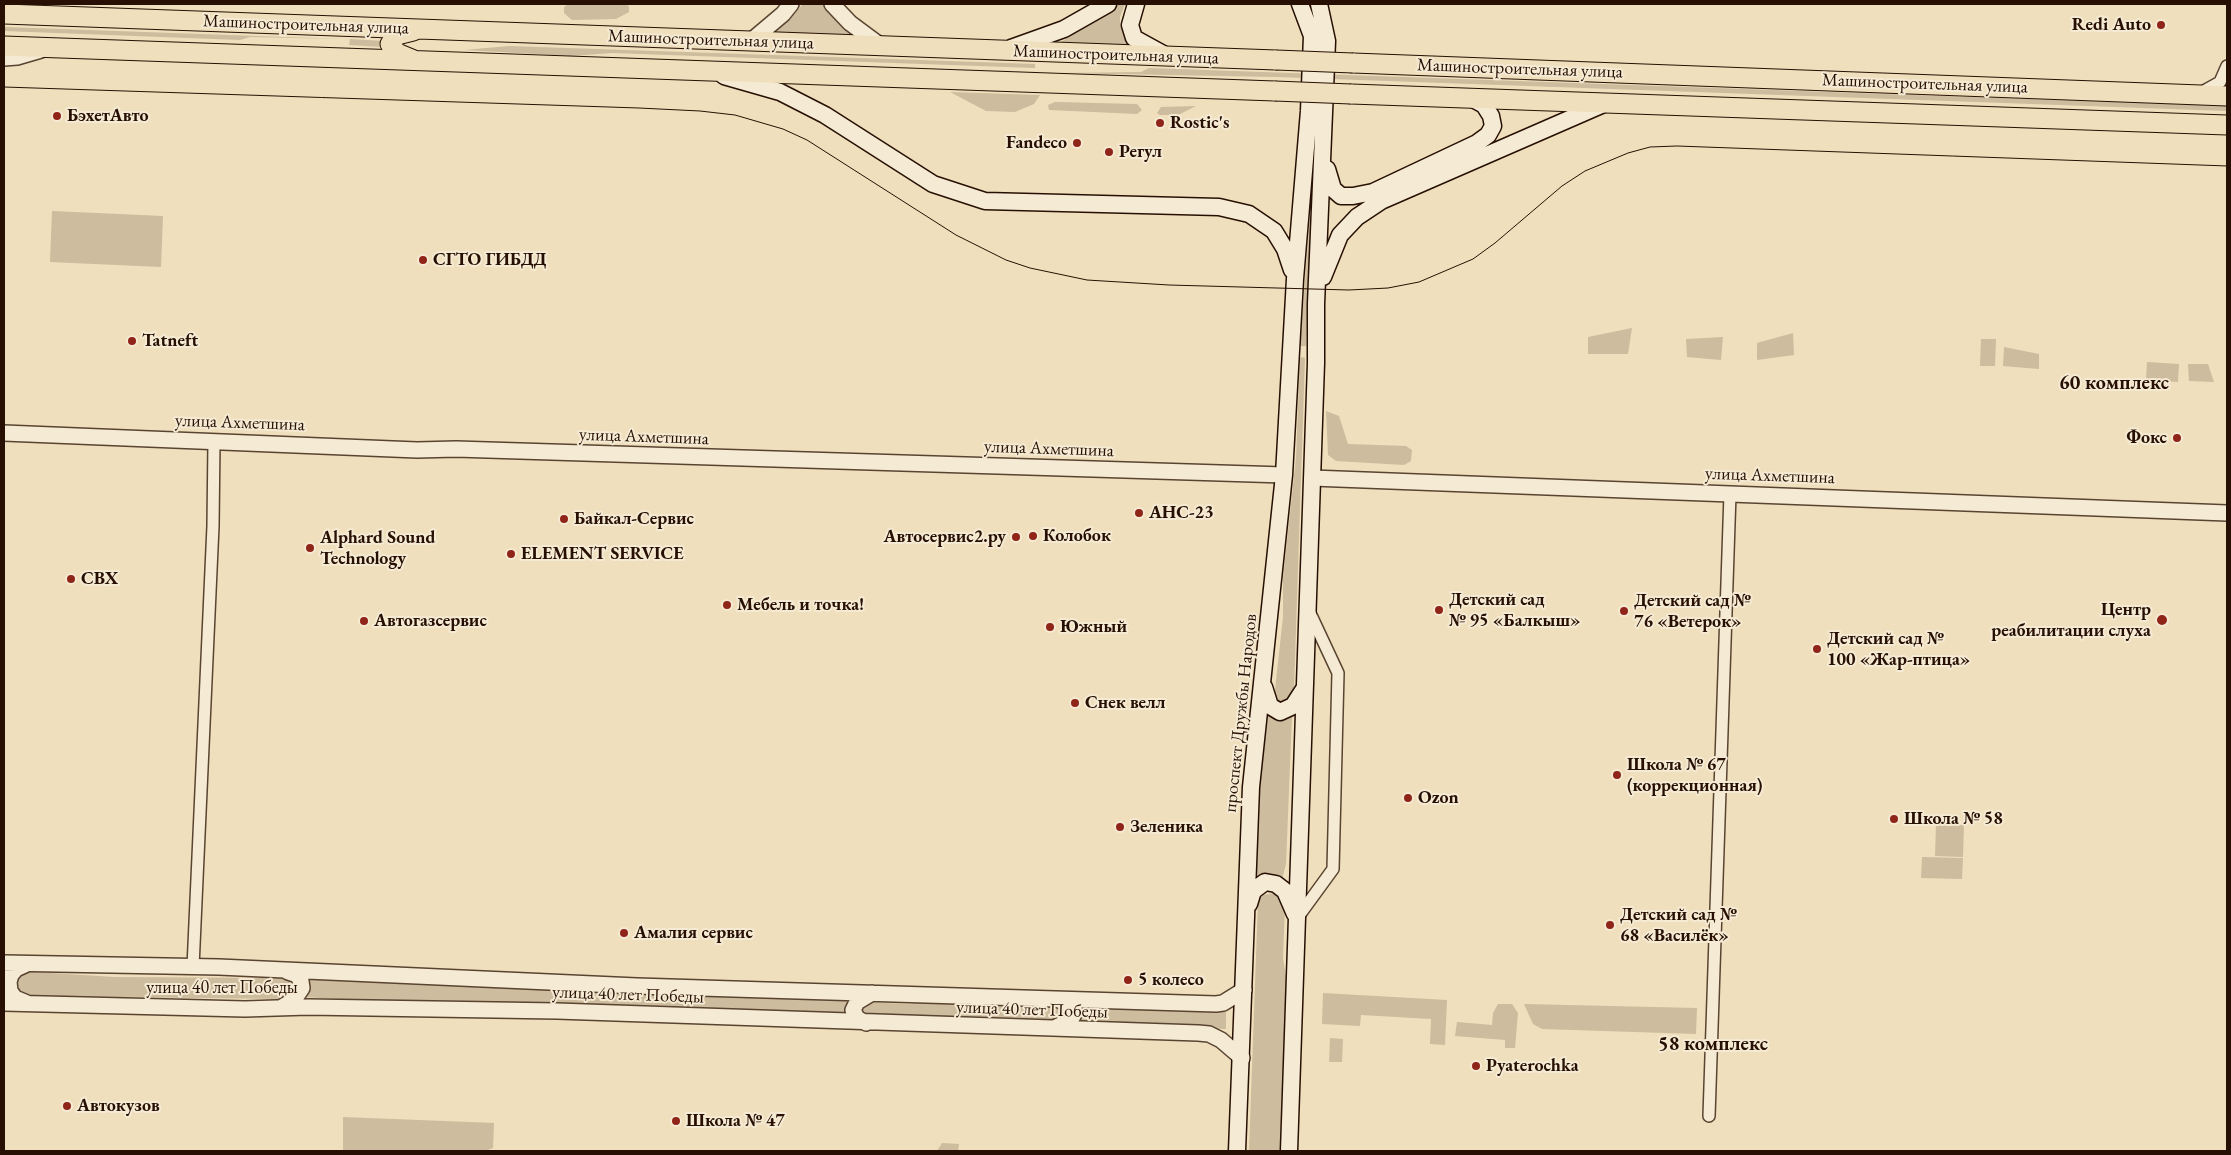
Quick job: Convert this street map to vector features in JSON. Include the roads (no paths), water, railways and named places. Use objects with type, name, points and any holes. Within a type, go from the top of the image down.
[{"type":"main road","points":[[1001,50],[1027,44],[1064,30],[1108,4]]},
{"type":"main road","points":[[1136,4],[1130,25],[1134,38],[1167,56]]},
{"type":"main road","name":"проспект Дружбы Народов","points":[[1235,1147],[1242,1058],[1251,787],[1284,475],[1295,279],[1309,111],[1312,36],[1300,4]]},
{"type":"main road","points":[[1289,1151],[1316,363],[1316,304],[1327,41],[1318,4]]},
{"type":"main road","name":"Машиностроительная улица","points":[[4,14],[2227,96]]},
{"type":"main road","points":[[322,26],[343,34],[347,42],[342,48],[323,58]]},
{"type":"main road","points":[[418,61],[397,53],[390,44],[397,35],[419,29]]},
{"type":"main road","name":"Машиностроительная улица","points":[[4,46],[2227,125]]},
{"type":"main road","points":[[1054,84],[1040,72],[1038,66],[1041,60],[1056,52]]},
{"type":"main road","points":[[710,71],[780,92],[824,115],[933,184],[985,201],[1219,207],[1249,214],[1274,231],[1285,249],[1295,279]]},
{"type":"main road","points":[[1323,156],[1333,189],[1341,196],[1373,192],[1477,143],[1488,135],[1494,126],[1491,116],[1484,105],[1471,98]]},
{"type":"main road","points":[[1316,304],[1325,269],[1332,252],[1340,235],[1356,217],[1381,201],[1606,103]]},
{"type":"main road","points":[[1290,361],[1297,352],[1302,351],[1307,352],[1316,363]]},
{"type":"main road","points":[[1263,685],[1270,706],[1280,712],[1293,706],[1305,687]]},
{"type":"main road","points":[[1247,910],[1253,891],[1265,882],[1276,884],[1285,891],[1297,918]]},
{"type":"street","points":[[751,41],[783,14],[791,4]]},
{"type":"street","points":[[832,4],[850,23],[881,46]]},
{"type":"street","points":[[4,58],[17,57],[48,48]]},
{"type":"street","points":[[2196,94],[2220,82],[2227,66]]},
{"type":"street","name":"улица Ахметшина","points":[[4,433],[417,450],[456,449],[1284,475]]},
{"type":"street","points":[[194,967],[213,526],[214,441]]},
{"type":"street","name":"улица Ахметшина","points":[[1312,478],[2227,513]]},
{"type":"street","points":[[1709,1116],[1730,494]]},
{"type":"street","points":[[1297,918],[1333,869],[1334,851],[1338,673],[1308,606]]},
{"type":"street","name":"улица 40 лет Победы","points":[[4,963],[194,967],[281,972],[1216,1004],[1223,1003],[1244,990]]},
{"type":"street","points":[[27,964],[16,969],[10,975],[9,982],[10,991],[15,998],[28,1004]]},
{"type":"street","points":[[281,972],[297,975],[301,980],[302,988],[294,1000],[282,1007]]},
{"type":"street","points":[[866,1023],[857,1018],[853,1010],[857,1002],[872,993]]},
{"type":"street","points":[[1050,1029],[1071,1020],[1075,1012],[1072,1005],[1053,998]]},
{"type":"street","name":"улица 40 лет Победы","points":[[4,1003],[216,1008],[282,1007],[557,1011],[1209,1034],[1229,1044],[1242,1058]]},
{"type":"tram line","points":[[4,87],[639,108],[735,115],[783,129],[807,140],[956,235],[1006,260],[1030,268],[1087,280],[1169,285],[1349,290],[1388,288],[1419,282],[1473,259],[1495,243],[1562,186],[1585,171],[1628,153],[1650,147],[1677,146],[2227,166]]},
{"type":"place","name":"Redi Auto","points":[[2161,25]]},
{"type":"place","name":"БэхетАвто","points":[[57,116]]},
{"type":"place","name":"Rostic's","points":[[1160,123]]},
{"type":"place","name":"Fandeco","points":[[1077,143]]},
{"type":"place","name":"Регул","points":[[1109,152]]},
{"type":"place","name":"СГТО ГИБДД","points":[[423,260]]},
{"type":"place","name":"Tatneft","points":[[132,341]]},
{"type":"place","name":"Фокс","points":[[2177,438]]},
{"type":"place","name":"АНС-23","points":[[1139,513]]},
{"type":"place","name":"Байкал-Сервис","points":[[564,519]]},
{"type":"place","name":"Колобок","points":[[1033,536]]},
{"type":"place","name":"Автосервис2.ру","points":[[1016,537]]},
{"type":"place","name":"Alphard Sound Technology","points":[[310,548]]},
{"type":"place","name":"ELEMENT SERVICE","points":[[511,554]]},
{"type":"place","name":"СВХ","points":[[71,579]]},
{"type":"place","name":"Мебель и точка!","points":[[727,605]]},
{"type":"place","name":"Детский сад № 95 «Балкыш»","points":[[1439,610]]},
{"type":"place","name":"Детский сад № 76 «Ветерок»","points":[[1624,611]]},
{"type":"place","name":"Центр реабилитации слуха","points":[[2162,620]]},
{"type":"place","name":"Автогазсервис","points":[[364,621]]},
{"type":"place","name":"Южный","points":[[1050,627]]},
{"type":"place","name":"Детский сад № 100 «Жар-птица»","points":[[1817,649]]},
{"type":"place","name":"Снек велл","points":[[1075,703]]},
{"type":"place","name":"Школа № 67 (коррекционная)","points":[[1617,775]]},
{"type":"place","name":"Ozon","points":[[1408,798]]},
{"type":"place","name":"Школа № 58","points":[[1894,819]]},
{"type":"place","name":"Зеленика","points":[[1120,827]]},
{"type":"place","name":"Детский сад № 68 «Василёк»","points":[[1610,925]]},
{"type":"place","name":"Амалия сервис","points":[[624,933]]},
{"type":"place","name":"5 колесо","points":[[1128,980]]},
{"type":"place","name":"Pyaterochka","points":[[1476,1066]]},
{"type":"place","name":"Автокузов","points":[[67,1106]]},
{"type":"place","name":"Школа № 47","points":[[676,1121]]},
{"type":"district","name":"60 комплекс","points":[[2114,384]]},
{"type":"district","name":"58 комплекс","points":[[1713,1045]]}]
